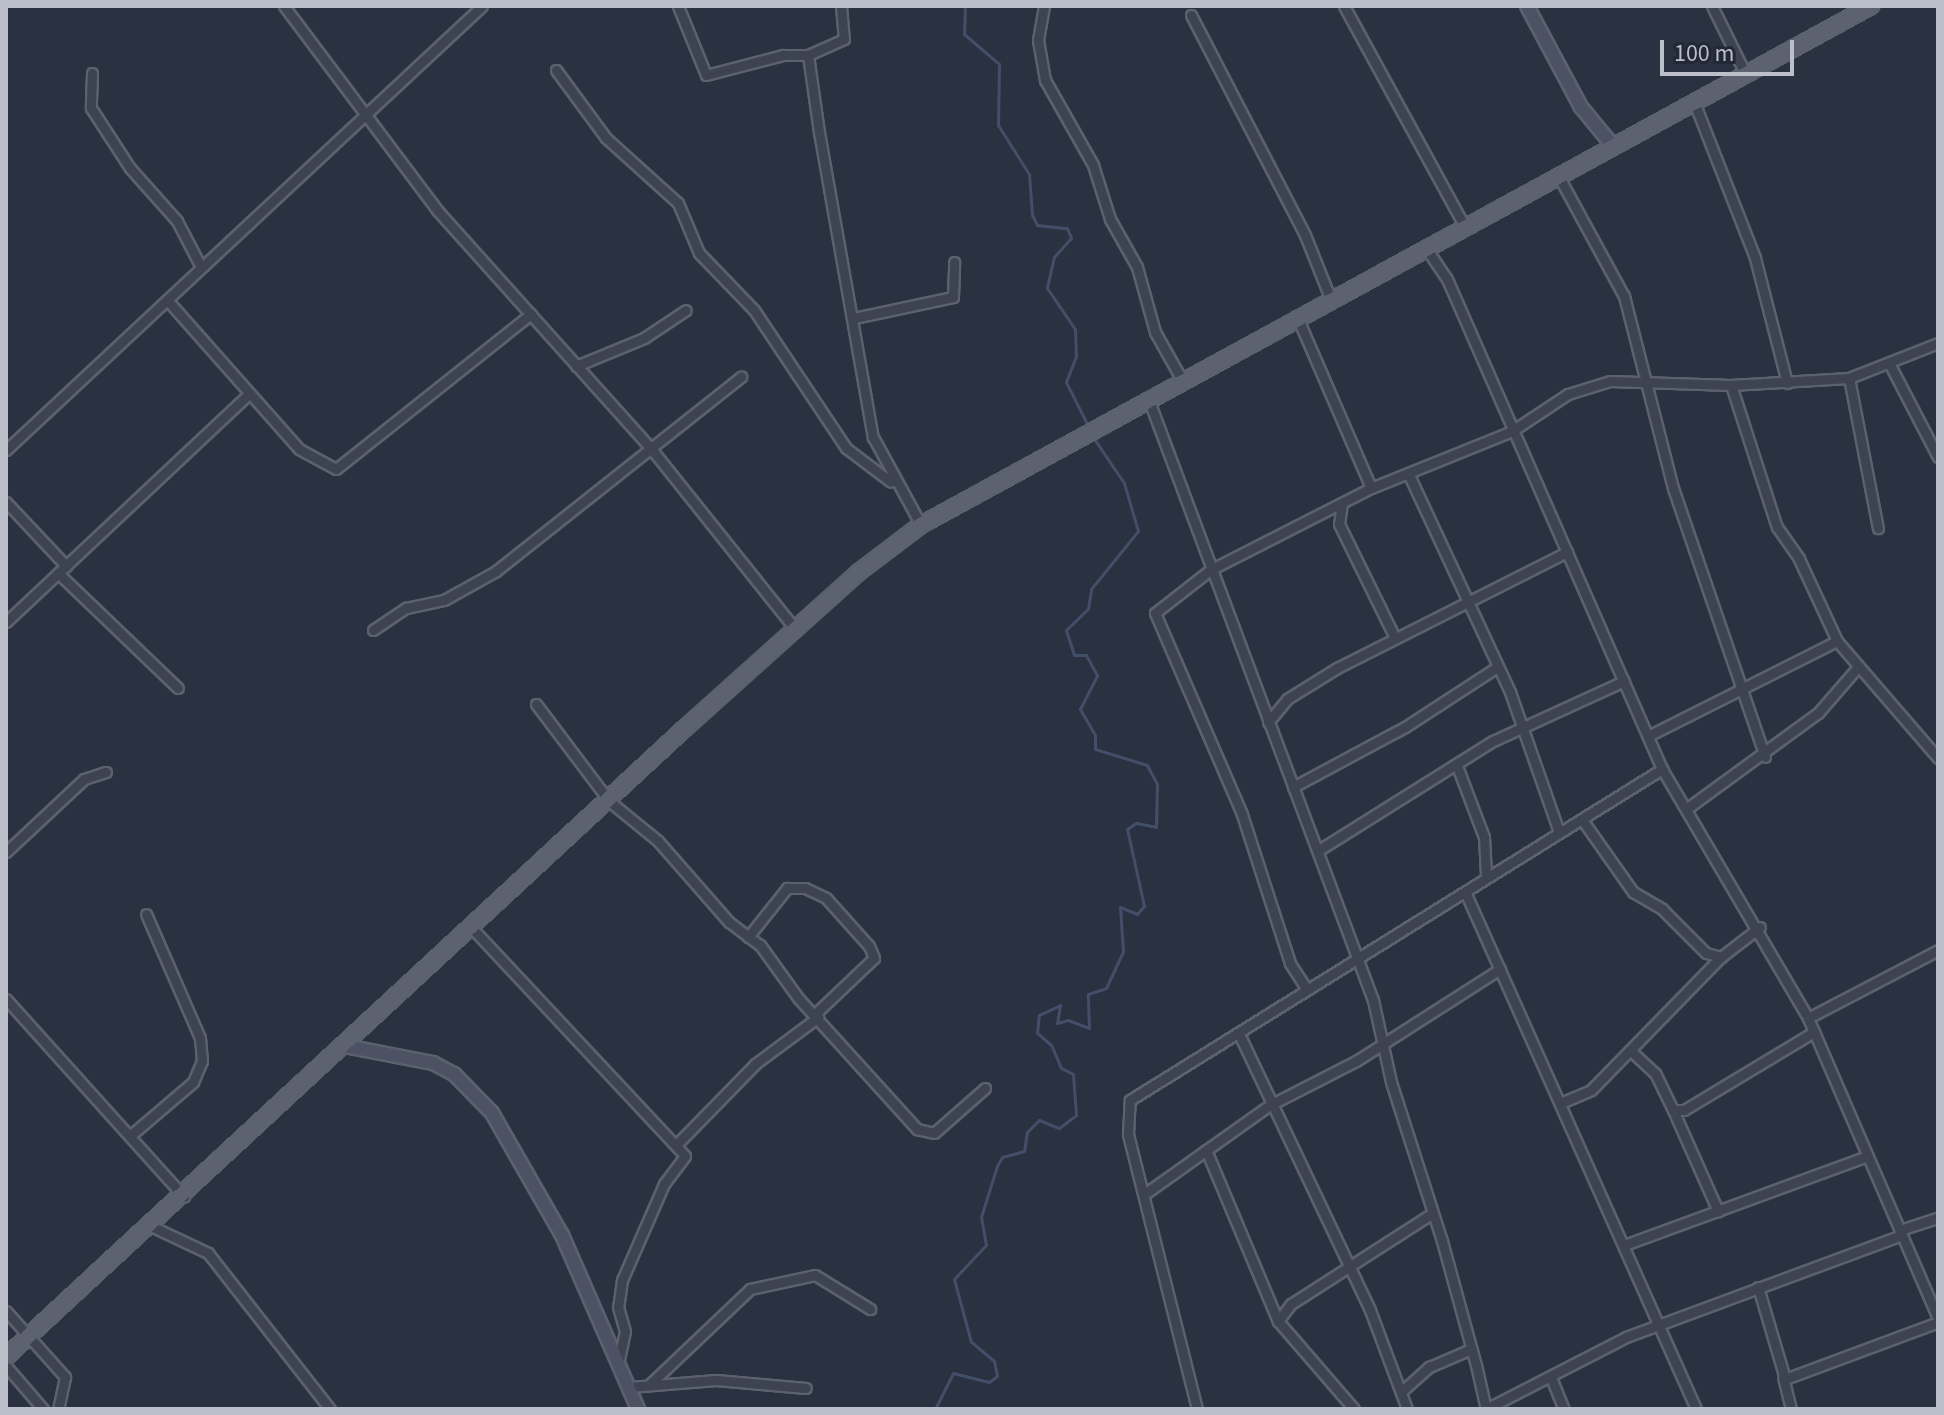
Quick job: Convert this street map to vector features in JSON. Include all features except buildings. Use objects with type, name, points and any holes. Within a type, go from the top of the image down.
[{"type":"main road","points":[[6,1357],[184,1197],[795,629],[921,525],[1148,398],[1871,6]]},
{"type":"street","points":[[284,6],[365,118],[576,366],[649,446],[795,629]]},
{"type":"street","points":[[8,444],[169,302],[200,265],[365,118],[482,6]]},
{"type":"street","points":[[679,6],[706,75],[783,55],[808,55],[844,39],[841,6]]},
{"type":"street","points":[[1044,6],[1038,24],[1045,80],[1093,165],[1110,219],[1137,267],[1155,332],[1182,380]]},
{"type":"street","points":[[1344,6],[1465,227]]},
{"type":"street","points":[[1527,6],[1581,107],[1613,146]]},
{"type":"street","points":[[1712,6],[1745,73]]},
{"type":"street","points":[[1191,15],[1305,235],[1331,300]]},
{"type":"street","points":[[808,55],[873,437],[893,484],[921,525]]},
{"type":"street","points":[[556,70],[606,138],[678,203],[699,253],[754,310],[846,448],[893,484]]},
{"type":"street","points":[[92,73],[91,108],[130,168],[177,221],[200,265]]},
{"type":"street","points":[[1694,102],[1755,258],[1787,383]]},
{"type":"street","points":[[1559,177],[1624,296],[1673,488],[1739,694],[1765,757]]},
{"type":"street","points":[[1426,248],[1447,279],[1512,431],[1650,735],[1662,769],[1689,807],[1760,927],[1808,1018],[1938,1320],[1798,1378],[1783,1377]]},
{"type":"street","points":[[854,318],[953,297],[954,262]]},
{"type":"street","points":[[169,302],[299,449],[336,469],[531,314]]},
{"type":"street","points":[[576,366],[644,338],[686,310]]},
{"type":"street","points":[[1298,319],[1371,488]]},
{"type":"street","points":[[1306,988],[1290,963],[1242,814],[1155,613],[1210,570],[1371,488],[1512,431],[1568,394],[1610,381],[1731,385],[1849,378],[1938,343]]},
{"type":"street","points":[[1889,363],[1938,457]]},
{"type":"street","points":[[373,630],[406,608],[444,600],[496,571],[649,446],[741,377]]},
{"type":"street","points":[[1849,378],[1878,528]]},
{"type":"street","points":[[1731,385],[1777,527],[1799,559],[1837,641],[1857,668],[1938,758]]},
{"type":"street","points":[[6,622],[249,394]]},
{"type":"street","points":[[1148,398],[1358,959],[1486,1409],[1552,1380],[1626,1337],[1663,1326],[1938,1218]]},
{"type":"street","points":[[1408,473],[1469,600],[1522,726],[1559,832]]},
{"type":"street","points":[[6,502],[62,569],[178,688]]},
{"type":"street","points":[[1342,503],[1339,524],[1394,636]]},
{"type":"street","points":[[1268,722],[1287,699],[1394,636],[1567,552]]},
{"type":"street","points":[[1650,735],[1739,694],[1837,641]]},
{"type":"street","points":[[1293,787],[1405,727],[1497,667]]},
{"type":"street","points":[[1689,807],[1765,757],[1818,713],[1857,668]]},
{"type":"street","points":[[1319,850],[1522,726],[1624,681]]},
{"type":"street","points":[[536,704],[609,801],[689,871],[924,1133],[949,1122],[985,1088]]},
{"type":"street","points":[[1457,766],[1484,837],[1486,874]]},
{"type":"street","points":[[1197,1409],[1146,1193],[1128,1134],[1130,1100],[1240,1036],[1306,988],[1466,894],[1486,874],[1583,821],[1662,769]]},
{"type":"street","points":[[6,852],[84,779],[106,772]]},
{"type":"street","points":[[1583,821],[1633,892],[1662,909],[1706,953],[1721,957]]},
{"type":"street","points":[[678,1143],[755,1064],[816,1015],[874,958],[869,946],[826,898],[805,888],[787,888],[748,937]]},
{"type":"street","points":[[1466,894],[1627,1244],[1696,1409]]},
{"type":"street","points":[[131,1135],[193,1082],[202,1061],[200,1038],[146,914]]},
{"type":"street","points":[[471,927],[678,1143],[685,1156],[664,1184],[622,1280],[618,1307],[625,1331],[619,1360]]},
{"type":"street","points":[[1563,1102],[1591,1090],[1721,957],[1760,927]]},
{"type":"street","points":[[1808,1018],[1938,950]]},
{"type":"street","points":[[1146,1193],[1206,1150],[1500,969]]},
{"type":"street","points":[[6,999],[184,1197]]},
{"type":"street","points":[[1673,1110],[1684,1110],[1814,1032]]},
{"type":"street","points":[[1240,1036],[1278,1105],[1407,1409]]},
{"type":"street","points":[[345,1046],[433,1063],[473,1090],[506,1134],[562,1235],[638,1409]]},
{"type":"street","points":[[1631,1051],[1655,1073],[1718,1211]]},
{"type":"street","points":[[1206,1150],[1278,1321],[1354,1409]]},
{"type":"street","points":[[1627,1244],[1867,1156]]},
{"type":"street","points":[[1278,1321],[1291,1304],[1431,1214]]},
{"type":"street","points":[[151,1226],[208,1253],[330,1409]]},
{"type":"street","points":[[650,1384],[750,1289],[815,1275],[836,1283],[870,1309]]},
{"type":"street","points":[[1758,1287],[1791,1409]]},
{"type":"street","points":[[6,1311],[32,1335],[65,1377],[58,1409]]},
{"type":"street","points":[[1401,1392],[1429,1367],[1471,1349]]},
{"type":"street","points":[[6,1366],[43,1409]]},
{"type":"street","points":[[630,1387],[716,1380],[806,1388]]},
{"type":"street","points":[[1552,1380],[1564,1409]]},
{"type":"waterway","points":[[965,6],[964,34],[999,64],[998,125],[1029,174],[1032,215],[1037,225],[1067,228],[1071,238],[1054,257],[1047,288],[1075,329],[1076,356],[1066,382],[1087,424]]},
{"type":"waterway","points":[[935,1409],[953,1373],[989,1382],[997,1376],[994,1361],[971,1342],[954,1279],[986,1245],[981,1217],[997,1166],[1002,1157],[1024,1151],[1027,1132],[1039,1120],[1059,1128],[1076,1115],[1073,1074],[1061,1068],[1051,1045],[1037,1033],[1039,1015],[1060,1005],[1057,1023],[1068,1020],[1089,1028],[1088,994],[1106,988],[1123,952],[1120,907],[1137,914],[1144,906],[1127,829],[1136,823],[1156,827],[1157,784],[1147,765],[1095,749],[1095,735],[1080,709],[1097,675],[1086,655],[1074,655],[1066,630],[1088,609],[1091,589],[1138,531],[1124,483],[1093,437]]}]
